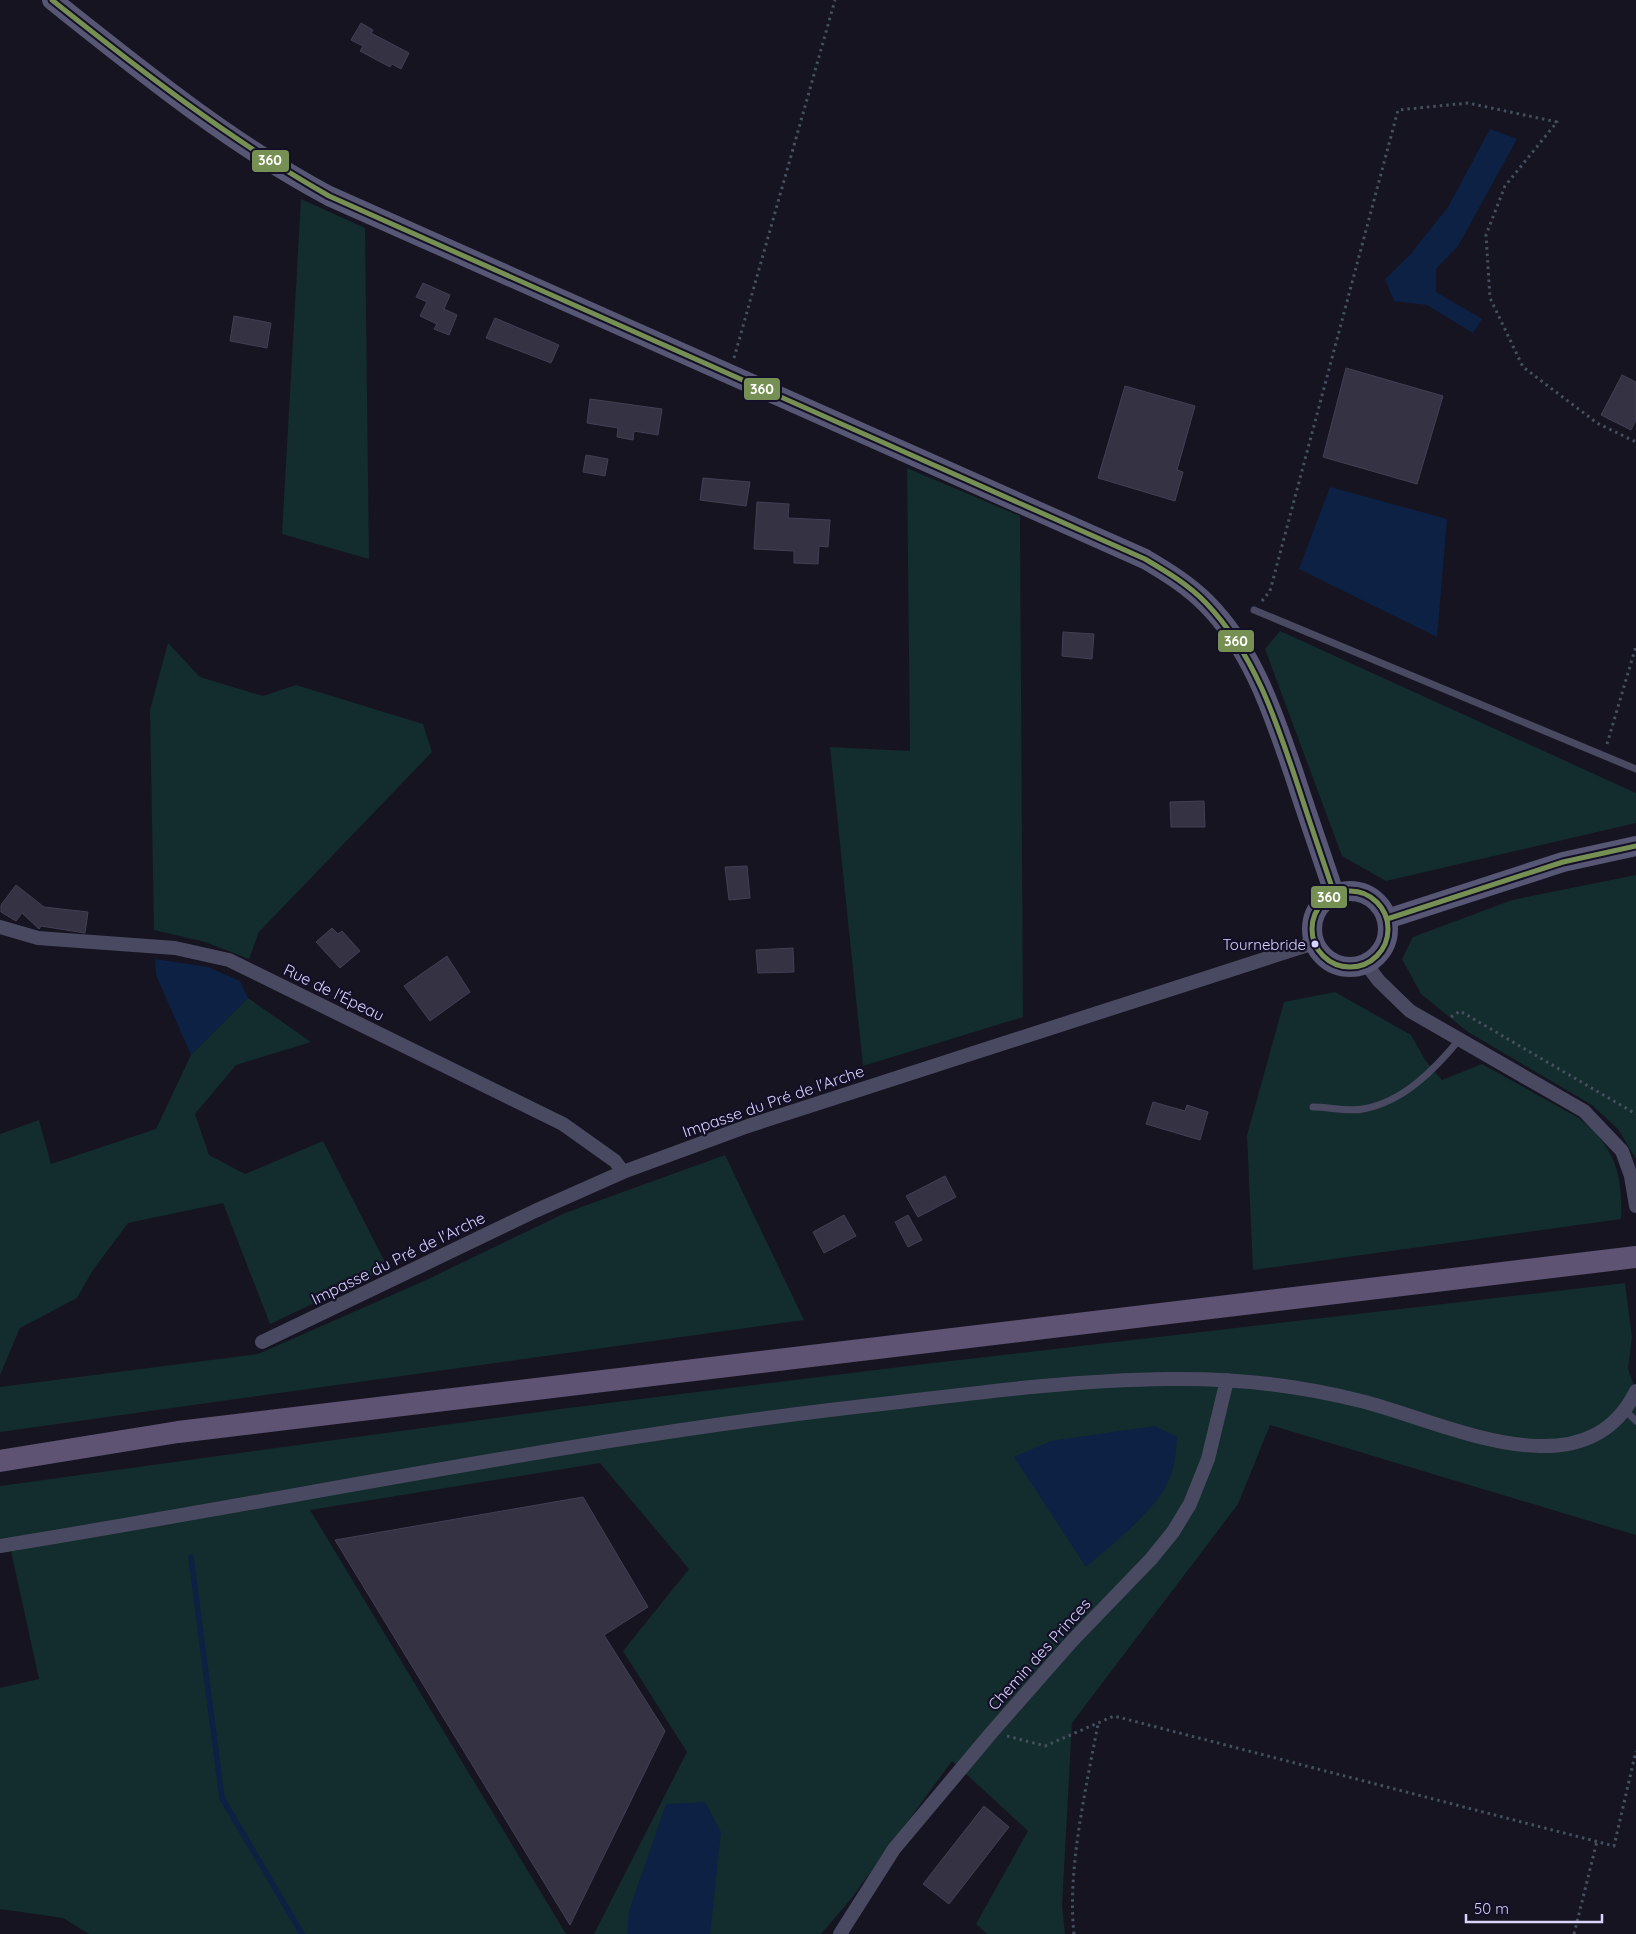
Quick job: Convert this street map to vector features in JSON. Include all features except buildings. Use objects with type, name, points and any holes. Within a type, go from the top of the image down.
[{"type":"main road","points":[[52,0],[120,54],[256,155],[294,178],[370,216],[1145,559],[1176,577],[1206,604],[1232,636],[1255,670],[1275,719],[1334,893]]},
{"type":"main road","points":[[1387,919],[1563,862],[1636,846]]},
{"type":"main road","points":[[1347,890],[1361,892],[1372,897],[1382,907],[1387,919],[1388,932],[1385,945],[1377,956],[1366,964],[1342,967],[1330,962],[1320,954],[1314,943],[1312,931],[1317,909],[1324,900],[1334,893],[1347,890]]},
{"type":"main road","points":[[0,1461],[178,1432],[1636,1257]]},
{"type":"street","name":"Rue de l'Épeau","points":[[0,927],[38,938],[175,948],[229,960],[563,1124],[615,1161],[623,1172]]},
{"type":"street","name":"Impasse du Pré de l'Arche","points":[[262,1342],[535,1211],[623,1172],[757,1123],[1286,950],[1314,943]]},
{"type":"street","points":[[1366,964],[1379,981],[1410,1011],[1458,1040],[1508,1065],[1584,1111],[1622,1151],[1631,1176],[1636,1202]]},
{"type":"street","points":[[0,1546],[152,1521],[599,1441],[819,1410],[1080,1383],[1169,1379],[1227,1380],[1283,1386],[1361,1401],[1521,1447],[1552,1447],[1581,1441],[1631,1416],[1636,1391]]},
{"type":"street","name":"Chemin des Princes","points":[[840,1934],[894,1849],[992,1732],[1072,1641],[1151,1560],[1173,1532],[1190,1504],[1208,1459],[1227,1380]]},
{"type":"lane","points":[[1254,610],[1636,769]]},
{"type":"lane","points":[[1313,1107],[1362,1109],[1396,1098],[1439,1065],[1458,1040]]},
{"type":"path","points":[[729,375],[835,0]]},
{"type":"path","points":[[1254,610],[1270,591],[1398,110],[1468,103],[1556,122],[1505,186],[1486,235],[1490,298],[1523,366],[1597,423],[1636,442]]},
{"type":"path","points":[[1604,756],[1636,646]]},
{"type":"path","points":[[1436,1026],[1460,1011],[1636,1114]]},
{"type":"path","points":[[992,1732],[1045,1746],[1114,1716],[1614,1846],[1636,1751]]},
{"type":"path","points":[[1074,1934],[1071,1914],[1080,1826],[1098,1724]]},
{"type":"path","points":[[1574,1934],[1597,1841]]},
{"type":"green space","points":[[301,199],[365,228],[369,559],[282,534]]},
{"type":"green space","points":[[907,468],[1020,516],[1023,1017],[863,1066],[830,747],[910,751]]},
{"type":"green space","points":[[1280,631],[1636,793],[1636,823],[1386,881],[1342,856],[1265,649]]},
{"type":"green space","points":[[168,643],[200,677],[263,696],[296,685],[423,724],[432,752],[259,932],[249,959],[205,942],[154,930],[150,710]]},
{"type":"green space","points":[[1636,875],[1636,1159],[1618,1129],[1592,1105],[1468,1032],[1421,994],[1402,959],[1413,937],[1512,900]]},
{"type":"green space","points":[[1335,992],[1411,1035],[1425,1060],[1442,1080],[1482,1064],[1579,1118],[1601,1140],[1609,1151],[1614,1163],[1620,1188],[1621,1219],[1253,1270],[1247,1135],[1284,1002]]},
{"type":"green space","points":[[248,998],[311,1042],[236,1065],[195,1114],[209,1155],[245,1174],[323,1141],[388,1268],[270,1324],[223,1203],[128,1223],[93,1270],[77,1298],[20,1328],[0,1375],[0,1134],[39,1120],[51,1164],[156,1129],[191,1055]]},
{"type":"green space","points":[[725,1155],[804,1320],[0,1432],[0,1387],[258,1354],[424,1281],[565,1213]]},
{"type":"green space","points":[[1625,1283],[1632,1337],[1628,1369],[1636,1391],[1636,1535],[1270,1425],[1238,1504],[1072,1723],[1062,1906],[1065,1934],[987,1934],[976,1924],[1028,1831],[952,1761],[851,1899],[821,1934],[594,1934],[687,1752],[623,1651],[689,1569],[600,1463],[310,1510],[566,1934],[89,1934],[63,1918],[0,1909],[0,1688],[39,1679],[11,1551],[0,1553],[0,1486],[568,1408],[916,1365]]},
{"type":"water","points":[[1490,129],[1517,139],[1458,246],[1436,269],[1436,292],[1482,319],[1473,333],[1427,305],[1394,301],[1385,279],[1410,255],[1448,207]]},
{"type":"water","points":[[1330,487],[1447,519],[1437,637],[1299,569]]},
{"type":"water","points":[[155,959],[208,967],[240,981],[248,998],[191,1055],[156,975]]},
{"type":"water","points":[[1155,1426],[1177,1437],[1174,1465],[1168,1482],[1153,1505],[1086,1567],[1014,1457],[1051,1441]]},
{"type":"water","points":[[705,1802],[721,1832],[710,1934],[627,1934],[629,1911],[666,1804]]},
{"type":"waterway","points":[[191,1557],[222,1798],[302,1934]]},
{"type":"transit line","name":"360","points":[[52,0],[187,104],[256,152],[329,196],[1145,559],[1177,579],[1199,596],[1223,623],[1238,644],[1263,690],[1282,739],[1334,893]]},
{"type":"transit line","name":"360","points":[[1387,919],[1563,862],[1636,846]]},
{"type":"transit line","name":"360","points":[[1343,891],[1357,891],[1371,897],[1382,908],[1388,922],[1388,929],[1385,944],[1377,956],[1357,967],[1343,967],[1329,961],[1318,950],[1312,936],[1312,922],[1318,908],[1329,897],[1343,891]]},
{"type":"place","name":"Tournebride","points":[[1315,944]]}]
